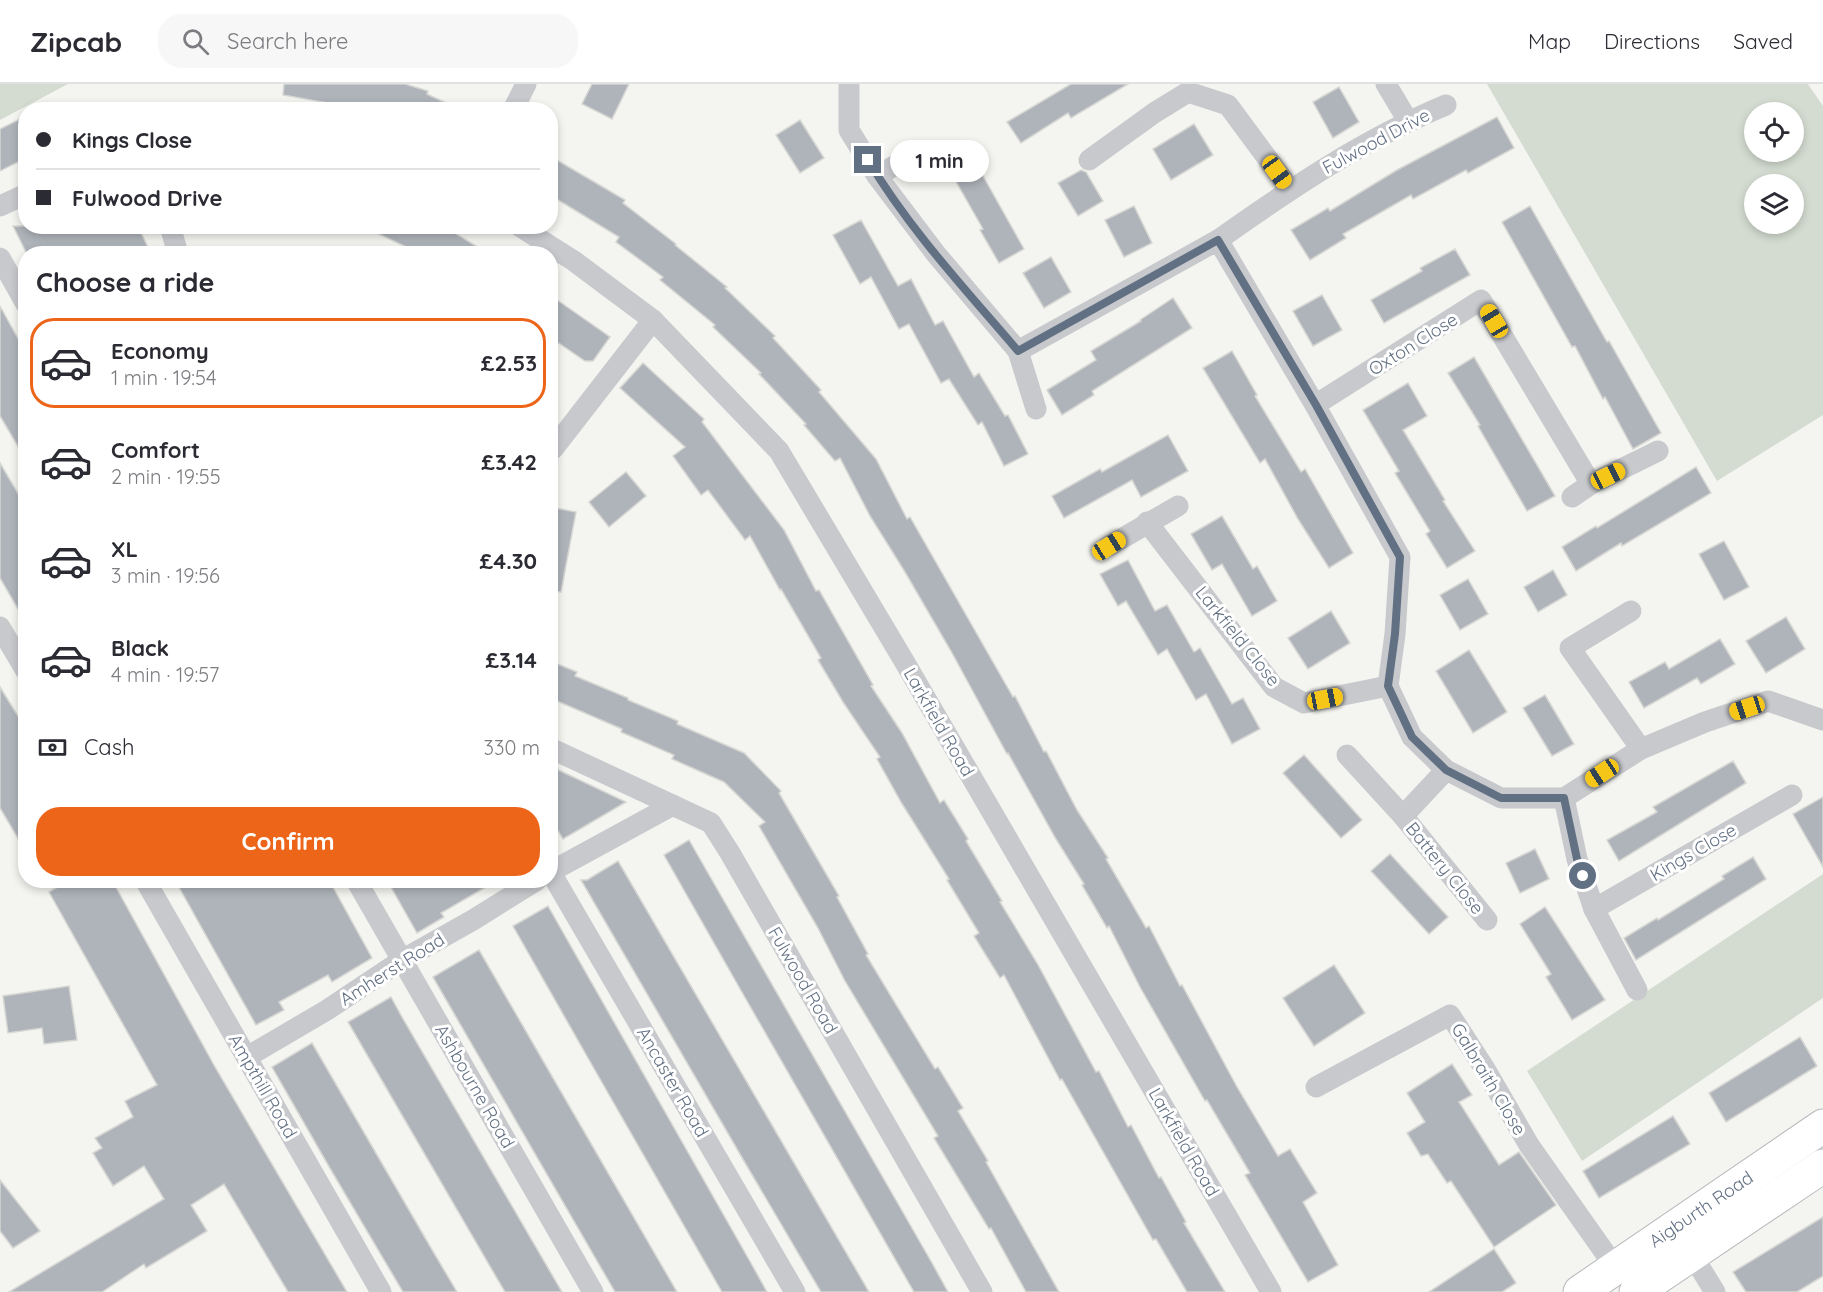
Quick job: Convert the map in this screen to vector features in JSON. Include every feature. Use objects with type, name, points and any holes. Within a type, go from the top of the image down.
[{"type":"highway","name":"Aigburth Road","points":[[1625,1280],[1823,1126]]},
{"type":"highway","name":"Aigburth Road","points":[[1580,1292],[1625,1280],[1692,1253],[1823,1166]]},
{"type":"street","points":[[517,102],[526,84]]},
{"type":"street","points":[[849,84],[849,130],[877,176],[936,254],[1018,351],[1036,409]]},
{"type":"street","points":[[1386,84],[1408,121]]},
{"type":"street","points":[[1089,160],[1154,113],[1188,92],[1228,105],[1290,189]]},
{"type":"street","name":"Fulwood Drive","points":[[1018,351],[1218,240],[1290,189],[1408,121],[1446,105]]},
{"type":"street","points":[[877,176],[918,152]]},
{"type":"street","points":[[0,206],[18,198]]},
{"type":"street","name":"Larkfield Road","points":[[532,234],[550,246]]},
{"type":"street","points":[[1218,240],[1316,405],[1400,557],[1395,634],[1388,686],[1412,737],[1446,770],[1501,798],[1564,798],[1641,749],[1705,722],[1768,701],[1823,720]]},
{"type":"street","name":"Larkfield Road","points":[[558,251],[653,320],[779,451],[904,661],[1271,1292]]},
{"type":"street","points":[[0,258],[18,290]]},
{"type":"street","name":"Oxton Close","points":[[1316,405],[1481,300],[1591,484]]},
{"type":"street","points":[[558,442],[653,320]]},
{"type":"street","points":[[1572,497],[1591,484],[1658,451]]},
{"type":"street","points":[[1109,546],[1178,506]]},
{"type":"street","name":"Larkfield Close","points":[[1147,522],[1275,687],[1304,703],[1388,686]]},
{"type":"street","points":[[1631,611],[1570,648],[1641,749]]},
{"type":"street","points":[[0,627],[18,657]]},
{"type":"street","name":"Fulwood Road","points":[[558,752],[711,823],[982,1292]]},
{"type":"street","name":"Battery Close","points":[[1347,755],[1403,816],[1487,920]]},
{"type":"street","name":"Battery Close","points":[[1403,816],[1446,770]]},
{"type":"street","name":"Kings Close","points":[[1594,909],[1792,795]]},
{"type":"street","points":[[1564,798],[1577,859],[1594,909],[1637,990]]},
{"type":"street","points":[[558,868],[673,805]]},
{"type":"street","name":"Ancaster Road","points":[[558,884],[795,1292]]},
{"type":"street","name":"Ampthill Road","points":[[150,888],[381,1292]]},
{"type":"street","name":"Ashbourne Road","points":[[361,888],[593,1292]]},
{"type":"street","name":"Amherst Road","points":[[247,1057],[327,1010],[402,960],[524,888]]},
{"type":"street","name":"Galbraith Close","points":[[1316,1087],[1450,1015],[1530,1145],[1625,1280]]},
{"type":"street","points":[[1692,1253],[1715,1292]]},
{"type":"shaded area","points":[[0,84],[68,84],[34,102],[18,102],[18,110],[0,120]]},
{"type":"shaded area","points":[[1487,84],[1808,84],[1823,106],[1823,415],[1717,481]]},
{"type":"shaded area","points":[[1823,874],[1823,998],[1582,1161],[1527,1071]]},
{"type":"building","points":[[284,84],[405,84],[428,91],[427,94],[444,102],[322,102],[283,95]]},
{"type":"building","points":[[592,84],[629,84],[612,119],[582,104]]},
{"type":"building","points":[[1071,84],[1128,84],[1071,118],[1068,113],[1021,143],[1007,122]]},
{"type":"building","points":[[1339,87],[1359,122],[1333,138],[1313,102]]},
{"type":"building","points":[[1497,117],[1514,148],[1468,173],[1466,170],[1413,199],[1411,195],[1343,234],[1346,238],[1310,260],[1291,230],[1328,208],[1330,211],[1397,170]]},
{"type":"building","points":[[18,120],[18,162],[0,171],[0,129]]},
{"type":"building","points":[[800,120],[824,158],[800,173],[776,135]]},
{"type":"building","points":[[1194,124],[1213,155],[1171,180],[1153,149]]},
{"type":"building","points":[[969,151],[1024,249],[999,263],[980,230],[983,229],[946,164]]},
{"type":"building","points":[[558,161],[625,200],[623,203],[727,287],[725,288],[775,336],[773,338],[821,390],[819,392],[876,459],[907,519],[910,517],[1013,697],[1015,696],[1077,810],[1108,858],[1106,859],[1146,928],[1149,926],[1180,986],[1182,985],[1237,1087],[1278,1156],[1290,1149],[1317,1193],[1303,1202],[1338,1265],[1308,1282],[1245,1175],[1250,1173],[1207,1100],[1205,1101],[1140,987],[1109,926],[1107,928],[1082,885],[1084,884],[1007,754],[951,651],[870,516],[840,458],[835,461],[804,425],[806,424],[759,374],[761,373],[713,327],[715,325],[660,280],[663,277],[616,242],[619,237],[558,200]]},
{"type":"building","points":[[1081,170],[1086,172],[1103,201],[1078,216],[1058,183]]},
{"type":"building","points":[[1134,206],[1152,243],[1124,257],[1105,220]]},
{"type":"building","points":[[1530,206],[1661,433],[1633,449],[1575,346],[1572,347],[1502,222]]},
{"type":"building","points":[[861,220],[898,286],[911,279],[935,325],[943,321],[974,377],[979,373],[1005,416],[1008,415],[1028,454],[1004,466],[982,422],[978,425],[949,379],[941,383],[909,324],[899,329],[871,277],[860,284],[833,235]]},
{"type":"building","points":[[13,226],[18,226],[18,234],[142,234],[147,246],[23,246]]},
{"type":"building","points":[[379,234],[456,234],[476,246],[404,246]]},
{"type":"building","points":[[1455,249],[1470,275],[1384,323],[1371,300],[1422,271],[1420,268]]},
{"type":"building","points":[[1051,257],[1071,292],[1044,308],[1023,273]]},
{"type":"building","points":[[1322,295],[1342,330],[1313,346],[1293,311]]},
{"type":"building","points":[[1173,298],[1192,328],[1092,391],[1094,395],[1062,415],[1047,390],[1096,360],[1091,351],[1141,321]]},
{"type":"building","points":[[558,301],[610,337],[593,361],[585,361],[558,342]]},
{"type":"building","points":[[0,306],[18,339],[18,446],[0,416]]},
{"type":"building","points":[[1232,351],[1257,395],[1255,396],[1301,472],[1305,469],[1353,553],[1329,568],[1298,519],[1265,459],[1260,463],[1203,368]]},
{"type":"building","points":[[1474,357],[1555,496],[1527,511],[1478,426],[1480,425],[1448,373]]},
{"type":"building","points":[[643,363],[704,419],[702,422],[784,530],[816,591],[819,590],[873,685],[871,686],[902,733],[940,803],[944,800],[968,839],[966,841],[1037,963],[1096,1072],[1099,1071],[1128,1127],[1131,1125],[1186,1222],[1184,1223],[1225,1292],[1187,1292],[1156,1239],[1153,1240],[1062,1079],[1060,1080],[1004,975],[1000,978],[974,936],[979,933],[947,880],[949,879],[901,802],[877,759],[880,757],[818,660],[821,658],[750,536],[745,540],[708,490],[701,495],[673,456],[685,447],[620,388]]},
{"type":"building","points":[[1408,383],[1427,416],[1403,430],[1445,500],[1443,501],[1475,551],[1447,568],[1426,534],[1430,531],[1395,473],[1399,471],[1363,410]]},
{"type":"building","points":[[1168,435],[1188,471],[1141,497],[1132,480],[1064,518],[1052,496],[1100,469],[1102,472]]},
{"type":"building","points":[[0,463],[18,493],[18,609],[0,578]]},
{"type":"building","points":[[1696,467],[1711,493],[1576,571],[1562,547]]},
{"type":"building","points":[[626,472],[646,496],[609,527],[589,502]]},
{"type":"building","points":[[558,509],[576,512],[561,592],[558,592]]},
{"type":"building","points":[[1222,516],[1253,569],[1257,566],[1277,601],[1252,616],[1222,564],[1212,570],[1191,534]]},
{"type":"building","points":[[1724,541],[1749,587],[1724,600],[1699,554]]},
{"type":"building","points":[[1128,560],[1155,611],[1167,605],[1194,652],[1200,648],[1232,704],[1243,698],[1260,729],[1232,744],[1206,694],[1196,700],[1167,649],[1158,655],[1126,601],[1118,606],[1100,574]]},
{"type":"building","points":[[1553,570],[1567,595],[1538,612],[1524,587]]},
{"type":"building","points":[[1468,579],[1488,614],[1460,630],[1440,595]]},
{"type":"building","points":[[1331,611],[1350,643],[1308,669],[1288,638]]},
{"type":"building","points":[[1786,617],[1805,649],[1766,673],[1746,641]]},
{"type":"building","points":[[1720,639],[1735,664],[1701,684],[1697,678],[1644,708],[1629,682],[1665,662],[1669,669]]},
{"type":"building","points":[[1469,650],[1507,712],[1473,733],[1436,671]]},
{"type":"building","points":[[558,664],[577,672],[575,676],[628,698],[628,700],[678,721],[677,724],[744,753],[781,791],[779,793],[839,896],[837,897],[868,954],[866,955],[935,1069],[938,1067],[963,1108],[958,1111],[988,1161],[986,1162],[1059,1292],[1026,1292],[991,1228],[989,1229],[934,1138],[938,1136],[845,981],[818,928],[759,826],[765,822],[724,782],[672,759],[674,755],[621,732],[622,729],[558,701]]},
{"type":"building","points":[[0,687],[18,716],[18,838],[0,808]]},
{"type":"building","points":[[1545,695],[1574,744],[1552,756],[1523,708]]},
{"type":"building","points":[[1304,755],[1362,820],[1341,838],[1283,773]]},
{"type":"building","points":[[1733,761],[1746,783],[1619,861],[1607,840],[1657,812],[1653,807]]},
{"type":"building","points":[[558,770],[626,802],[563,839],[558,831]]},
{"type":"building","points":[[1823,797],[1823,867],[1793,814]]},
{"type":"building","points":[[689,840],[948,1292],[914,1292],[743,994],[664,855]]},
{"type":"building","points":[[1535,849],[1549,879],[1520,893],[1506,863]]},
{"type":"building","points":[[1390,854],[1448,917],[1429,934],[1371,871]]},
{"type":"building","points":[[1753,857],[1766,879],[1636,960],[1624,938],[1724,879],[1722,876]]},
{"type":"building","points":[[618,861],[869,1292],[821,1292],[744,1161],[581,880],[587,880]]},
{"type":"building","points":[[56,888],[116,888],[215,1067],[347,1292],[288,1292],[224,1184],[191,1205],[207,1231],[146,1268],[144,1264],[102,1292],[9,1292],[164,1199],[144,1166],[113,1186],[93,1153],[102,1148],[95,1138],[133,1117],[125,1101],[157,1085],[49,892]]},
{"type":"building","points":[[179,888],[333,888],[372,958],[332,982],[328,975],[279,1002],[284,1010],[256,1025]]},
{"type":"building","points":[[392,888],[484,888],[441,913],[444,917],[417,933]]},
{"type":"building","points":[[548,906],[767,1292],[722,1292],[513,926]]},
{"type":"building","points":[[1545,907],[1605,1000],[1572,1020],[1546,977],[1551,974],[1520,924]]},
{"type":"building","points":[[479,950],[677,1292],[615,1292],[433,977]]},
{"type":"building","points":[[1334,965],[1365,1013],[1314,1046],[1283,998]]},
{"type":"building","points":[[69,986],[77,1040],[44,1044],[42,1028],[8,1033],[3,996]]},
{"type":"building","points":[[391,997],[562,1292],[505,1292],[348,1022]]},
{"type":"building","points":[[1800,1037],[1817,1066],[1726,1122],[1709,1093]]},
{"type":"building","points":[[312,1043],[457,1292],[403,1292],[331,1170],[272,1067]]},
{"type":"building","points":[[1452,1064],[1472,1095],[1459,1102],[1499,1165],[1519,1152],[1556,1205],[1494,1247],[1451,1181],[1447,1183],[1428,1154],[1421,1156],[1407,1133],[1425,1122],[1407,1093]]},
{"type":"building","points":[[1673,1116],[1690,1144],[1599,1198],[1583,1171]]},
{"type":"building","points":[[0,1180],[40,1231],[13,1248],[0,1231]]},
{"type":"building","points":[[1823,1217],[1823,1276],[1797,1292],[1746,1292],[1733,1272]]},
{"type":"building","points":[[1494,1249],[1516,1283],[1502,1292],[1429,1292]]},
{"type":"route","points":[[868,160],[877,176],[936,254],[1018,351],[1218,240],[1316,405],[1400,557],[1395,634],[1388,686],[1412,737],[1446,770],[1501,798],[1564,798],[1577,859],[1583,876]]}]
